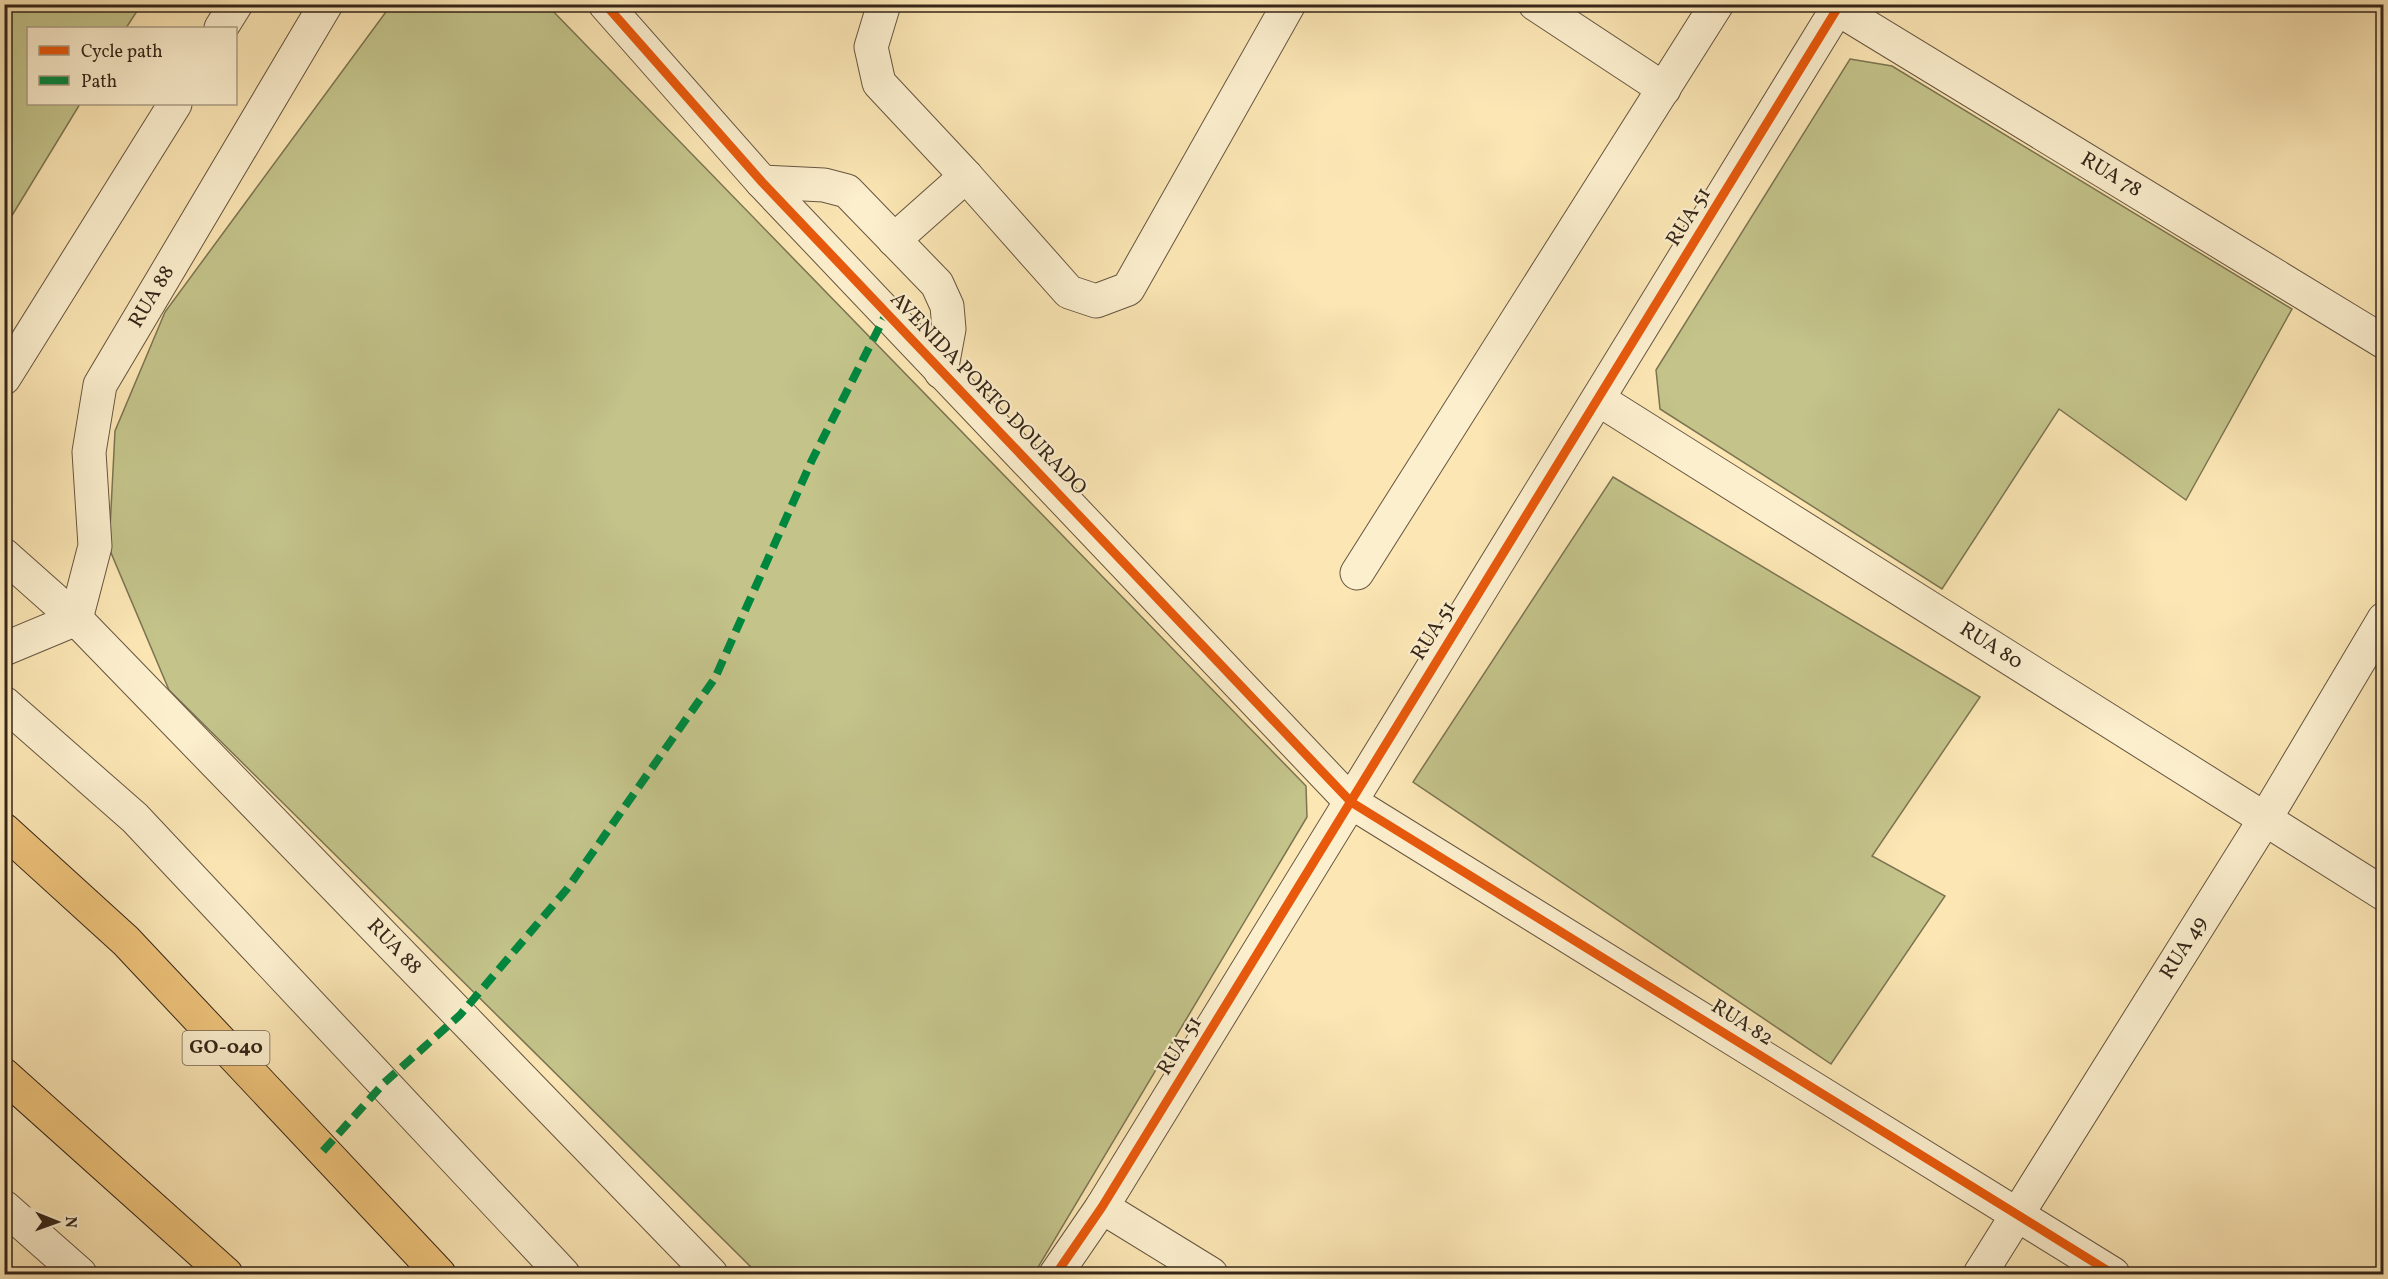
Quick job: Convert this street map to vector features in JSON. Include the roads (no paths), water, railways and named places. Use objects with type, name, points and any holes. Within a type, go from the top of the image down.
[{"type":"main road","name":"GO-040","points":[[4,830],[126,941],[439,1275]]},
{"type":"main road","points":[[4,1075],[226,1275]]},
{"type":"street","points":[[222,27],[236,4]]},
{"type":"street","name":"RUA 88","points":[[76,620],[95,546],[89,452],[100,385],[326,4]]},
{"type":"street","name":"AVENIDA PORTO DOURADO","points":[[605,4],[762,182],[1351,802]]},
{"type":"street","points":[[884,4],[872,48],[879,83],[966,176],[1069,292],[1096,301],[1128,289],[1289,4]]},
{"type":"street","points":[[1534,4],[1664,89]]},
{"type":"street","points":[[1357,573],[1717,4]]},
{"type":"street","name":"RUA 78","points":[[1839,7],[2384,342]]},
{"type":"street","name":"RUA 51","points":[[1056,1275],[1102,1208],[1839,7]]},
{"type":"street","points":[[4,378],[174,105]]},
{"type":"street","points":[[894,240],[966,176]]},
{"type":"street","points":[[762,182],[824,185],[847,191],[936,284],[947,306],[949,329],[941,372]]},
{"type":"street","name":"RUA 80","points":[[1598,399],[2384,894]]},
{"type":"street","name":"RUA 88","points":[[4,555],[76,620],[711,1275]]},
{"type":"street","name":"RUA 49","points":[[1980,1275],[2265,819],[2384,619]]},
{"type":"street","points":[[4,649],[76,620]]},
{"type":"street","points":[[4,703],[135,818],[563,1275]]},
{"type":"street","name":"RUA 82","points":[[1351,802],[2113,1275]]},
{"type":"street","points":[[4,1207],[80,1275]]},
{"type":"street","points":[[1102,1208],[1211,1275]]}]
